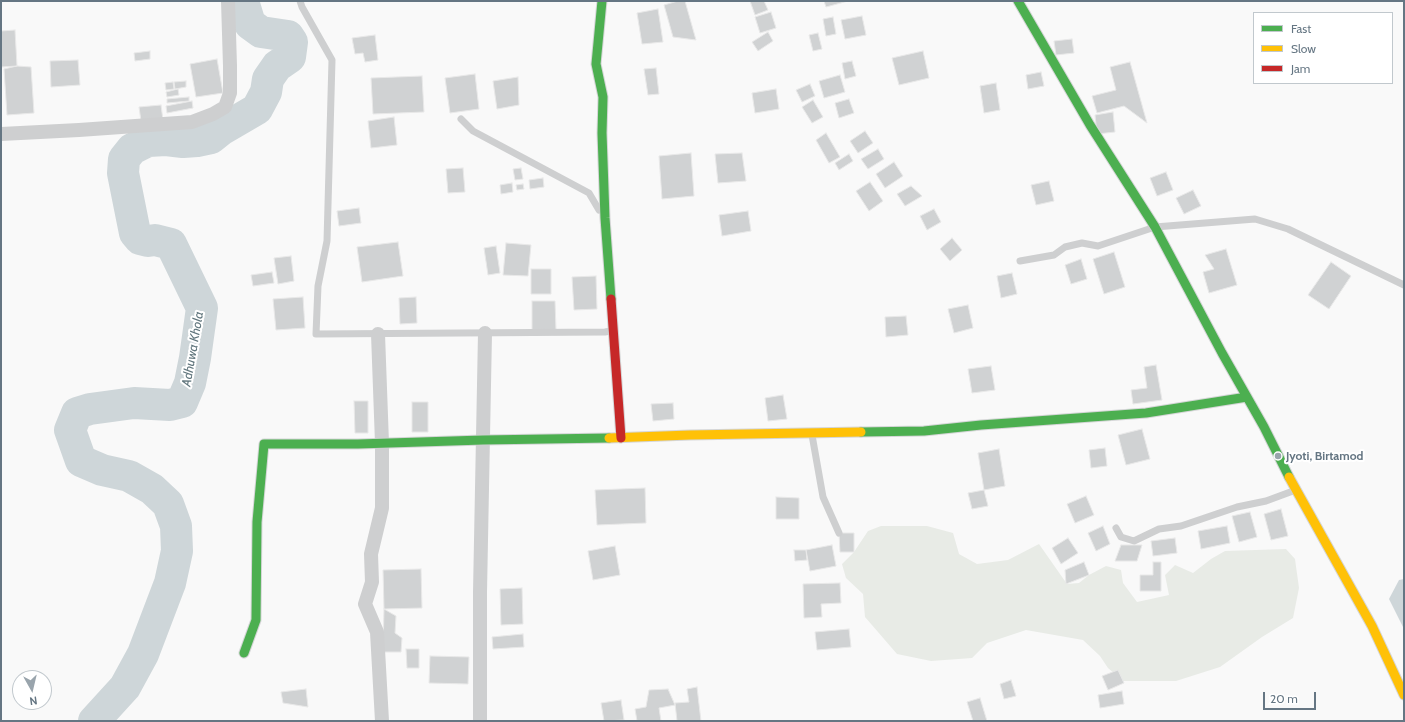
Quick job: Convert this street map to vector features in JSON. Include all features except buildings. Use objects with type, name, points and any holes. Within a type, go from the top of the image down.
[{"type":"street","points":[[1,134],[192,122],[213,114],[225,107],[230,93],[228,1]]},
{"type":"street","points":[[602,1],[596,64],[603,97],[602,133],[605,218],[621,438]]},
{"type":"street","points":[[1018,1],[1090,125],[1155,227],[1218,346],[1264,427],[1295,490],[1368,620],[1404,695]]},
{"type":"street","points":[[480,721],[480,599],[485,333]]},
{"type":"street","points":[[378,334],[382,443],[382,508],[371,554],[372,582],[365,604],[377,632],[382,721]]},
{"type":"street","points":[[244,653],[256,620],[257,522],[264,444],[382,443],[924,431],[981,425],[1146,413],[1247,397]]},
{"type":"lane","points":[[300,1],[332,60],[327,241],[318,286],[316,334],[605,332],[613,330]]},
{"type":"lane","points":[[461,119],[474,131],[589,193],[605,218]]},
{"type":"lane","points":[[1020,261],[1054,255],[1065,247],[1082,243],[1098,246],[1155,227],[1255,220],[1288,229],[1404,285]]},
{"type":"lane","points":[[812,433],[823,497],[839,533]]},
{"type":"lane","points":[[1116,528],[1121,538],[1134,541],[1159,529],[1181,526],[1237,507],[1266,501],[1295,490]]},
{"type":"shaded area","points":[[881,526],[927,526],[953,533],[959,554],[977,564],[1008,560],[1039,544],[1067,584],[1079,583],[1089,575],[1106,566],[1121,570],[1123,583],[1137,602],[1169,595],[1165,575],[1175,565],[1193,573],[1211,559],[1225,551],[1286,549],[1295,559],[1299,588],[1293,618],[1262,637],[1220,667],[1176,681],[1123,681],[1108,668],[1100,656],[1083,640],[1026,630],[987,643],[972,658],[931,661],[897,654],[865,617],[863,594],[846,578],[842,564],[854,552],[868,531]]},
{"type":"shaded area","points":[[1404,579],[1404,629],[1389,599],[1399,580]]},
{"type":"waterway","name":"Adhuwa Khola","points":[[94,721],[125,687],[143,654],[170,583],[177,551],[176,526],[168,504],[152,489],[129,476],[102,470],[81,461],[70,430],[77,413],[90,409],[134,403],[170,405],[182,402],[190,383],[202,308],[171,244],[155,240],[148,241],[140,239],[135,233],[123,173],[124,159],[132,149],[148,141],[166,140],[183,142],[211,138],[221,130],[257,109],[266,92],[268,79],[277,66],[290,57],[292,42],[288,36],[261,32],[250,24],[243,1]]},
{"type":"traffic: fast","points":[[602,1],[596,64],[603,97],[602,133],[605,218],[611,299]]},
{"type":"traffic: fast","points":[[1018,1],[1090,125],[1155,227],[1222,353],[1264,427],[1289,477]]},
{"type":"traffic: fast","points":[[861,432],[924,431],[981,425],[1146,413],[1247,397]]},
{"type":"traffic: fast","points":[[244,653],[256,620],[257,522],[264,444],[358,444],[609,438]]},
{"type":"traffic: slow","points":[[609,438],[861,432]]},
{"type":"traffic: slow","points":[[1289,477],[1372,626],[1404,695]]},
{"type":"traffic: jam","points":[[611,299],[621,438]]},
{"type":"place","name":"Jyoti, Birtamod","points":[[1278,456]]}]
